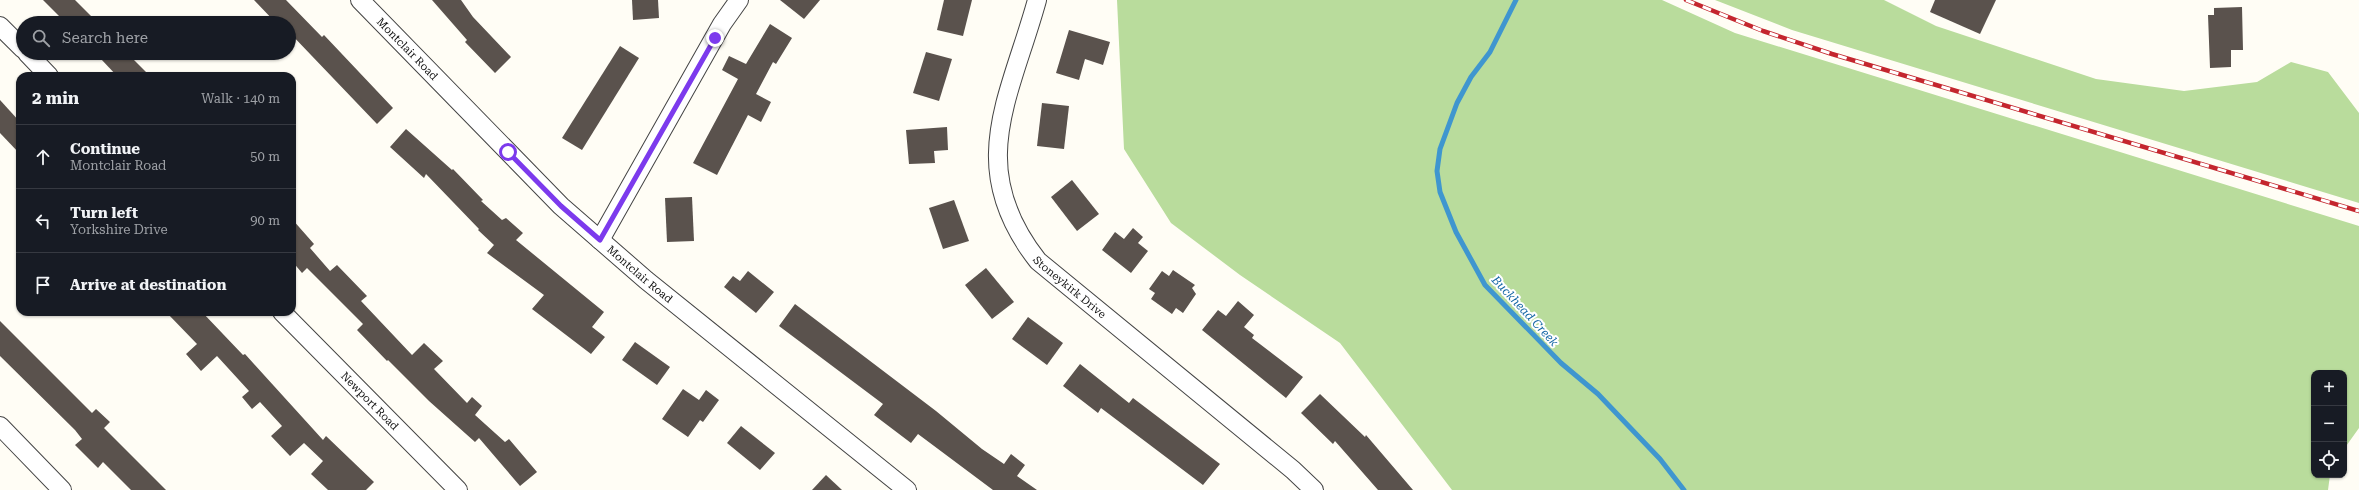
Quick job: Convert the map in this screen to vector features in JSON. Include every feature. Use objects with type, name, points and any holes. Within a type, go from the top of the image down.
[{"type":"street","name":"Montclair Road","points":[[360,0],[561,206],[646,280],[907,490]]},
{"type":"street","points":[[600,240],[722,24],[739,0]]},
{"type":"street","name":"Stoneykirk Drive","points":[[1037,0],[1002,109],[999,132],[1000,178],[1010,215],[1023,243],[1038,261],[1293,470],[1314,490]]},
{"type":"street","points":[[0,26],[16,42]]},
{"type":"street","points":[[34,60],[45,72]]},
{"type":"street","name":"Newport Road","points":[[286,316],[458,490]]},
{"type":"street","points":[[0,426],[62,490]]},
{"type":"green space","points":[[1117,0],[1662,0],[1735,33],[2359,226],[2359,428],[2347,445],[2347,370],[2311,370],[2311,478],[2330,478],[2328,490],[1452,490],[1340,343],[1240,275],[1171,223],[1124,149]]},
{"type":"green space","points":[[1715,0],[1884,0],[1936,26],[2096,79],[2184,91],[2257,82],[2291,62],[2328,72],[2359,113],[2359,203],[1792,30]]},
{"type":"building","points":[[43,0],[75,0],[91,16],[59,16]]},
{"type":"building","points":[[254,0],[286,0],[322,37],[324,35],[393,108],[377,124],[296,39],[296,16],[269,16]]},
{"type":"building","points":[[432,0],[461,0],[473,17],[511,57],[495,73],[465,42],[467,40]]},
{"type":"building","points":[[632,0],[658,0],[659,18],[633,20]]},
{"type":"building","points":[[780,0],[820,0],[804,19]]},
{"type":"building","points":[[944,0],[972,0],[963,36],[937,30]]},
{"type":"building","points":[[1935,0],[1996,0],[1980,34],[1930,12]]},
{"type":"building","points":[[2242,7],[2243,50],[2231,50],[2231,67],[2210,68],[2208,15],[2214,15],[2214,8]]},
{"type":"building","points":[[770,24],[792,38],[776,64],[773,62],[756,94],[771,102],[761,122],[748,115],[717,175],[693,163],[738,79],[722,70],[729,56],[746,64]]},
{"type":"building","points":[[1069,30],[1110,42],[1103,65],[1085,59],[1079,80],[1056,73]]},
{"type":"building","points":[[620,46],[639,58],[582,150],[562,138]]},
{"type":"building","points":[[926,52],[952,59],[939,101],[913,93]]},
{"type":"building","points":[[102,60],[134,60],[146,72],[113,72]]},
{"type":"building","points":[[0,100],[16,118],[16,150],[0,133]]},
{"type":"building","points":[[1042,103],[1069,106],[1064,149],[1037,146]]},
{"type":"building","points":[[947,127],[948,150],[934,151],[935,163],[909,164],[906,130]]},
{"type":"building","points":[[406,129],[452,170],[453,169],[483,200],[481,201],[502,220],[506,218],[523,233],[516,240],[604,312],[592,327],[605,337],[591,354],[532,309],[544,295],[487,253],[494,245],[426,174],[424,178],[390,147]]},
{"type":"building","points":[[1072,180],[1099,214],[1077,231],[1051,197]]},
{"type":"building","points":[[692,197],[694,241],[667,242],[665,198]]},
{"type":"building","points":[[954,200],[969,241],[943,249],[929,208]]},
{"type":"building","points":[[296,224],[314,244],[310,248],[330,271],[337,265],[367,296],[361,301],[412,355],[424,343],[443,361],[434,369],[467,403],[472,397],[482,406],[475,415],[505,442],[509,439],[537,472],[520,486],[479,438],[475,442],[429,401],[388,360],[387,361],[357,330],[363,324],[307,268],[302,273],[296,266]]},
{"type":"building","points":[[1133,228],[1143,237],[1138,243],[1148,251],[1131,273],[1102,250],[1115,232],[1124,239]]},
{"type":"building","points":[[986,268],[1014,302],[992,319],[965,285]]},
{"type":"building","points":[[1173,270],[1195,285],[1192,288],[1196,294],[1183,313],[1176,308],[1172,314],[1151,299],[1155,293],[1149,289],[1162,271],[1169,276]]},
{"type":"building","points":[[748,271],[774,292],[756,313],[724,287],[733,276],[740,281]]},
{"type":"building","points":[[1238,301],[1254,315],[1244,327],[1254,335],[1252,338],[1303,377],[1286,398],[1202,330],[1218,310],[1226,316]]},
{"type":"building","points":[[795,304],[936,411],[982,449],[1004,464],[1011,454],[1025,465],[1017,476],[1037,490],[993,490],[918,434],[911,443],[874,415],[883,404],[779,326]]},
{"type":"building","points":[[170,316],[206,316],[243,355],[245,354],[323,440],[326,436],[374,482],[366,490],[328,490],[311,474],[323,461],[304,443],[290,456],[271,436],[282,426],[260,402],[252,409],[242,397],[249,391],[217,356],[201,371],[186,354],[197,344]]},
{"type":"building","points":[[1028,317],[1063,343],[1047,365],[1012,339]]},
{"type":"building","points":[[0,321],[92,413],[96,409],[110,422],[104,428],[166,490],[131,490],[103,462],[98,468],[75,445],[82,439],[75,430],[0,356]]},
{"type":"building","points":[[635,342],[670,367],[657,385],[622,360]]},
{"type":"building","points":[[1080,364],[1129,403],[1133,398],[1220,464],[1203,485],[1101,408],[1098,413],[1063,386]]},
{"type":"building","points":[[683,389],[699,400],[706,390],[719,400],[703,422],[700,420],[688,437],[662,419]]},
{"type":"building","points":[[1320,394],[1365,437],[1366,435],[1413,490],[1378,490],[1335,441],[1333,444],[1301,413]]},
{"type":"building","points":[[741,426],[775,453],[760,470],[727,443]]},
{"type":"building","points":[[826,475],[842,490],[812,490]]},
{"type":"waterway","name":"Buckhead Creek","points":[[1516,0],[1490,52],[1471,77],[1457,103],[1440,149],[1437,171],[1440,192],[1456,232],[1485,285],[1561,363],[1598,394],[1660,459],[1684,490]]},
{"type":"railway","points":[[1686,0],[1763,31],[1832,54],[2359,211]]},
{"type":"route","points":[[508,152],[561,206],[600,240],[715,38]]}]
